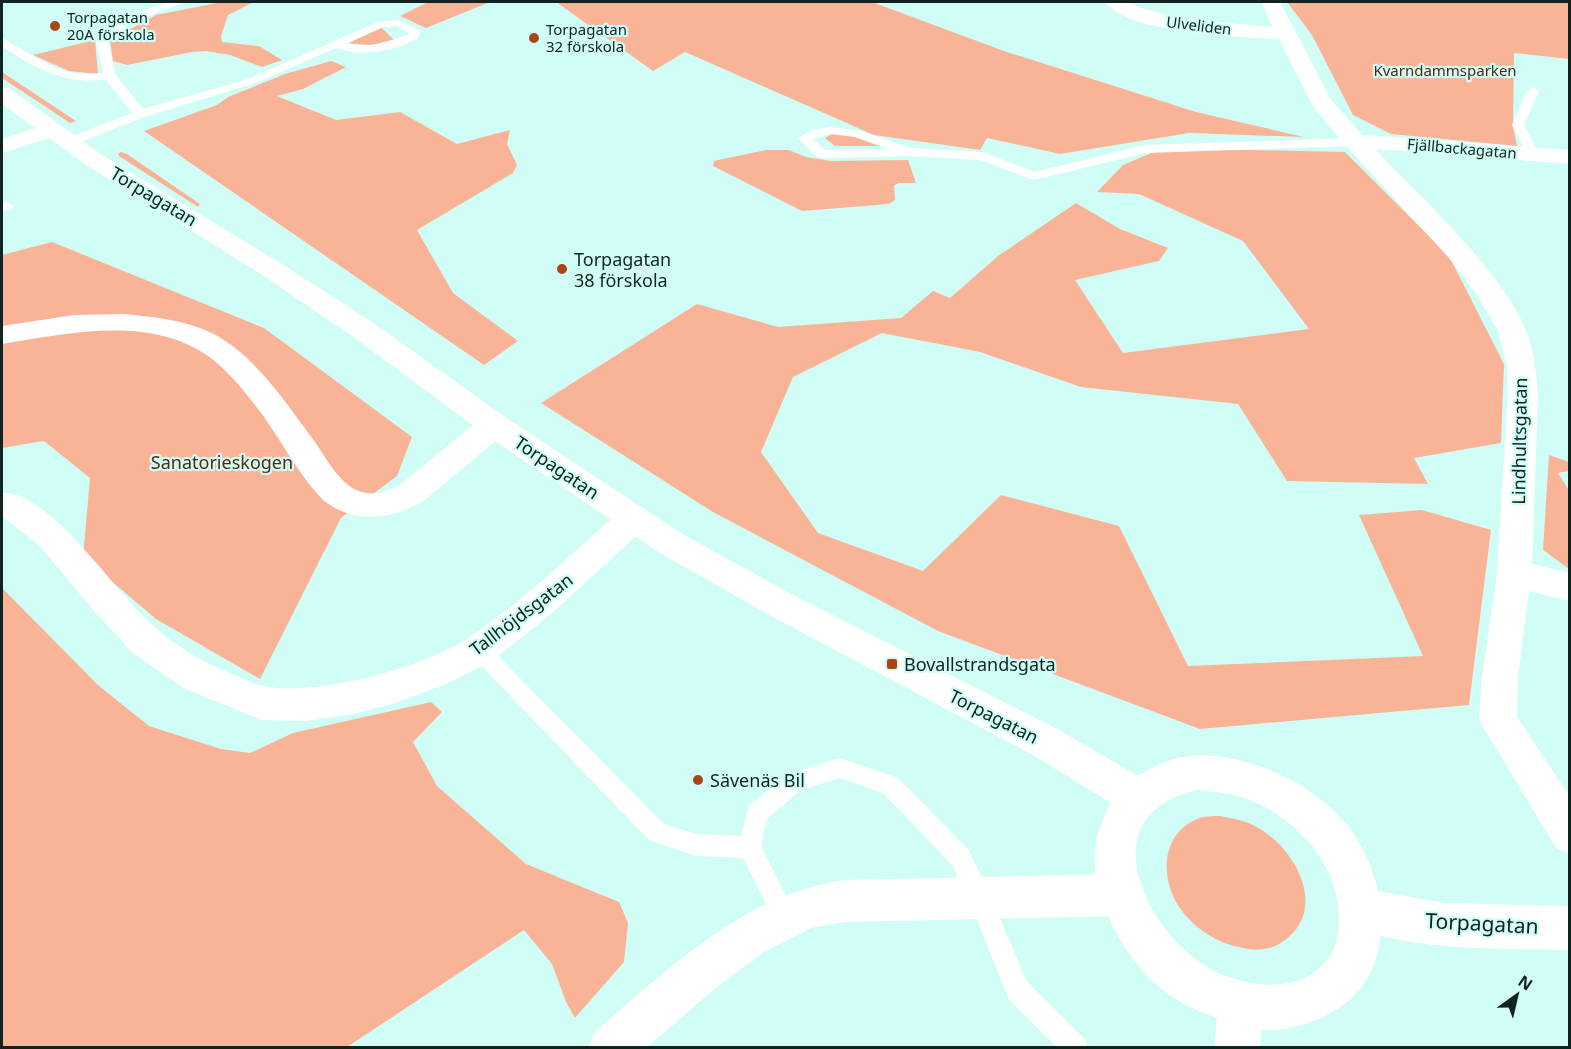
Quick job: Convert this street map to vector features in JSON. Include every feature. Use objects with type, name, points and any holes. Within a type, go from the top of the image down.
[{"type":"street","name":"Ulveliden","points":[[1114,2],[1136,14],[1168,22],[1288,34]]},
{"type":"street","name":"Lindhultsgatan","points":[[1272,2],[1305,73],[1322,103],[1355,142],[1458,252],[1489,291],[1512,331],[1521,367],[1523,394],[1514,574],[1500,677],[1498,720],[1569,834]]},
{"type":"street","name":"Torpagatan","points":[[2,94],[60,136],[365,331],[494,425],[633,519],[783,606],[1047,743],[1138,798]]},
{"type":"street","points":[[2,147],[60,136]]},
{"type":"street","name":"Fjällbackagatan","points":[[1355,142],[1393,142],[1569,157]]},
{"type":"street","points":[[2,335],[29,329],[106,322],[152,326],[196,338],[226,356],[251,381],[334,491],[360,505],[386,505],[414,490],[435,476],[494,425]]},
{"type":"street","name":"Tallhöjdsgatan","points":[[2,504],[16,508],[52,537],[108,603],[146,642],[196,677],[262,703],[306,704],[354,697],[395,687],[433,673],[479,650],[540,603],[633,519]]},
{"type":"street","points":[[1514,574],[1569,587]]},
{"type":"street","points":[[1197,772],[1226,773],[1271,788],[1299,806],[1334,842],[1351,872],[1362,917],[1358,948],[1353,961],[1336,984],[1312,1000],[1297,1005],[1265,1007],[1241,1004],[1213,995],[1181,976],[1167,964],[1143,937],[1125,907],[1117,875],[1116,846],[1123,820],[1138,798],[1158,783],[1197,772]]},
{"type":"street","points":[[611,1047],[705,967],[785,918],[806,908],[844,900],[1123,895]]},
{"type":"street","name":"Torpagatan","points":[[1360,909],[1444,925],[1569,928]]},
{"type":"street","points":[[1237,1047],[1241,1004]]},
{"type":"lane","points":[[140,114],[108,76],[104,65],[102,40],[107,33],[126,21],[180,2]]},
{"type":"lane","points":[[60,136],[252,81],[387,22],[399,22],[415,31],[413,37],[389,46],[348,50],[336,45]]},
{"type":"lane","points":[[2,41],[50,72],[82,79],[108,76]]},
{"type":"lane","points":[[1533,92],[1518,125],[1533,154]]},
{"type":"lane","points":[[909,152],[843,129],[819,130],[804,138],[822,154],[909,152],[982,156],[1033,176],[1146,149],[1355,142]]},
{"type":"lane","points":[[479,650],[657,832],[696,845],[750,847]]},
{"type":"lane","points":[[785,918],[750,847],[757,813],[794,782],[840,768],[890,785],[960,857],[980,898],[1018,991],[1076,1047]]},
{"type":"green space","points":[[222,2],[254,2],[228,15],[221,36],[222,42],[259,46],[282,60],[262,67],[230,55],[206,51],[127,65],[113,61],[110,40],[156,15]]},
{"type":"green space","points":[[428,2],[490,2],[426,28],[400,16]]},
{"type":"green space","points":[[556,2],[872,2],[1004,51],[1196,112],[1304,137],[1189,133],[1060,154],[987,138],[980,150],[874,135],[685,52],[653,71]]},
{"type":"green space","name":"Kvarndammsparken","points":[[1287,2],[1569,2],[1569,59],[1514,53],[1513,126],[1517,146],[1391,134],[1353,115],[1312,35]]},
{"type":"green space","points":[[381,27],[394,40],[365,46],[349,43]]},
{"type":"green space","points":[[95,40],[98,74],[69,71],[33,55]]},
{"type":"green space","points":[[331,61],[346,67],[303,89],[277,96],[336,120],[400,112],[457,144],[510,130],[507,144],[517,165],[513,173],[417,230],[453,293],[518,341],[484,365],[144,131],[217,105],[228,97],[285,74]]},
{"type":"green space","points":[[2,72],[76,121],[70,123],[2,78]]},
{"type":"green space","points":[[832,134],[846,134],[882,146],[835,146],[825,138]]},
{"type":"green space","points":[[1163,148],[1345,152],[1449,256],[1504,364],[1501,443],[1414,458],[1428,484],[1287,481],[1238,404],[1081,387],[980,352],[882,333],[793,377],[761,452],[818,533],[923,571],[1001,495],[1119,526],[1188,666],[1423,656],[1359,515],[1422,510],[1491,530],[1469,705],[1200,729],[938,631],[713,512],[541,403],[697,304],[778,327],[901,318],[933,291],[950,298],[998,256],[1076,203],[1120,229],[1168,248],[1159,261],[1075,280],[1123,353],[1309,329],[1243,241],[1139,194],[1097,192],[1123,165]]},
{"type":"green space","points":[[767,150],[789,150],[806,157],[831,161],[908,160],[916,183],[898,183],[894,186],[895,200],[889,204],[802,211],[713,166],[714,161]]},
{"type":"green space","points":[[121,152],[200,204],[198,207],[119,156]]},
{"type":"green space","name":"Sanatorieskogen","points":[[52,242],[264,328],[412,437],[397,476],[341,518],[260,679],[156,619],[83,557],[90,478],[44,441],[2,448],[2,255]]},
{"type":"green space","points":[[1549,455],[1569,462],[1569,471],[1558,473],[1569,490],[1569,569],[1543,550]]},
{"type":"green space","points":[[2,588],[99,686],[149,726],[221,749],[250,753],[293,733],[431,702],[442,712],[413,742],[437,786],[526,864],[619,902],[628,923],[624,962],[575,1018],[566,1002],[552,964],[524,930],[347,1047],[2,1047]]},
{"type":"green space","points":[[1220,816],[1255,826],[1279,844],[1298,871],[1304,886],[1306,901],[1303,916],[1295,930],[1282,942],[1272,947],[1250,949],[1215,939],[1194,924],[1182,911],[1170,887],[1167,860],[1176,836],[1185,826],[1197,819]]},
{"type":"place","name":"Torpagatan 20A förskola","points":[[55,26]]},
{"type":"place","name":"Torpagatan 32 förskola","points":[[534,38]]},
{"type":"place","name":"Torpagatan 38 förskola","points":[[562,269]]},
{"type":"place","name":"Bovallstrandsgata","points":[[892,664]]},
{"type":"place","name":"Sävenäs Bil","points":[[698,780]]}]
